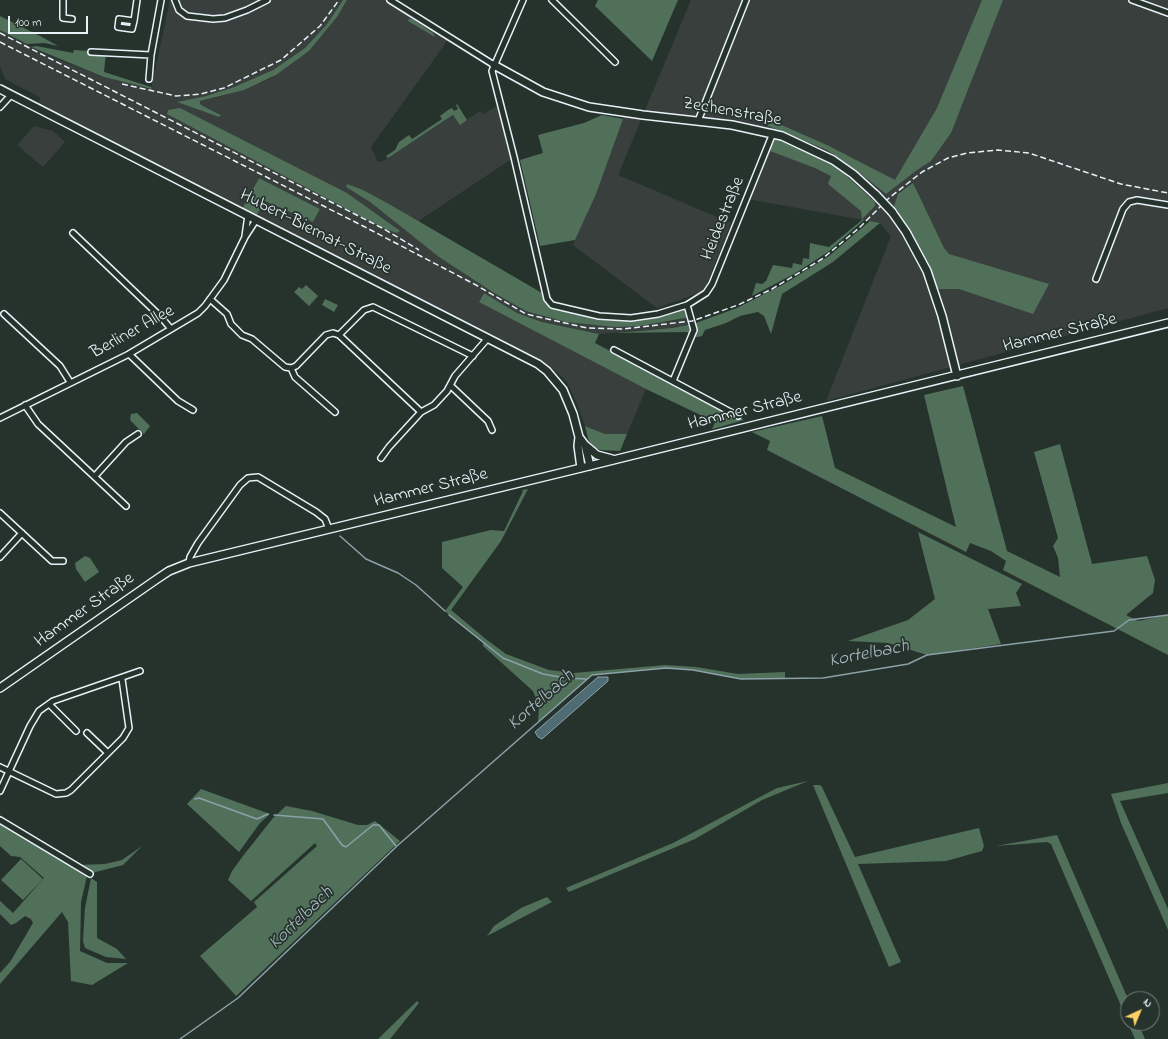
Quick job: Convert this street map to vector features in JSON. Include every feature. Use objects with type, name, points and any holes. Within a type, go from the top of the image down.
[{"type":"street","points":[[63,0],[63,18],[72,19]]},
{"type":"street","points":[[134,21],[137,0]]},
{"type":"street","points":[[149,79],[151,55],[161,0]]},
{"type":"street","points":[[174,0],[180,10],[187,16],[213,19],[225,18],[267,0]]},
{"type":"street","name":"Zechenstraße","points":[[390,0],[494,65],[532,86],[573,103],[609,111],[737,126],[773,133],[809,147],[833,160],[853,174],[876,195],[892,212],[906,232],[927,271],[942,316],[957,376]]},
{"type":"street","points":[[523,0],[492,71],[514,157],[546,299],[552,304],[599,316],[631,318],[658,314],[686,305],[694,330],[673,381]]},
{"type":"street","points":[[552,0],[615,62]]},
{"type":"street","points":[[698,121],[746,0]]},
{"type":"street","points":[[1132,0],[1168,13]]},
{"type":"street","points":[[90,52],[151,55]]},
{"type":"street","name":"Hubert-Biernat-Straße","points":[[0,89],[538,364],[556,380],[568,400],[579,437],[585,445],[590,466]]},
{"type":"street","points":[[0,107],[11,95]]},
{"type":"street","name":"Heidestraße","points":[[686,305],[706,293],[712,284],[773,133]]},
{"type":"street","points":[[1096,279],[1123,209],[1129,202],[1138,200],[1168,204]]},
{"type":"street","name":"Berliner Allee","points":[[245,237],[248,215]]},
{"type":"street","name":"Berliner Allee","points":[[0,418],[129,354],[198,313],[210,299],[228,272],[245,237],[256,220]]},
{"type":"street","points":[[73,233],[161,317],[171,329]]},
{"type":"street","points":[[210,299],[227,314],[231,324],[242,334],[252,338],[281,366],[291,368],[296,366],[326,335],[333,333],[339,335],[421,412]]},
{"type":"street","points":[[339,335],[364,310],[373,307],[473,356]]},
{"type":"street","points":[[4,314],[60,366],[70,382]]},
{"type":"street","name":"Hammer Straße","points":[[0,688],[169,571],[189,563],[590,466],[1168,323]]},
{"type":"street","points":[[381,458],[389,446],[421,412],[434,405],[451,386],[454,376],[488,338]]},
{"type":"street","points":[[614,350],[738,416]]},
{"type":"street","points":[[129,354],[178,401],[193,410]]},
{"type":"street","points":[[291,368],[295,377],[335,412]]},
{"type":"street","points":[[451,386],[488,421],[492,430]]},
{"type":"street","points":[[25,405],[38,424],[126,506]]},
{"type":"street","points":[[95,476],[126,442],[138,434]]},
{"type":"street","name":"Hubert-Biernat-Straße","points":[[579,437],[578,446],[581,468]]},
{"type":"street","points":[[585,445],[597,455],[616,459]]},
{"type":"street","points":[[189,563],[190,557],[198,543],[240,485],[248,478],[258,477],[287,494],[325,519],[330,529]]},
{"type":"street","points":[[0,513],[52,561],[63,561]]},
{"type":"street","points":[[0,557],[22,533]]},
{"type":"street","points":[[0,791],[34,717],[49,704],[122,679],[140,671]]},
{"type":"street","points":[[0,767],[56,794],[61,794],[71,790],[123,738],[129,728],[122,679]]},
{"type":"street","points":[[49,704],[76,731]]},
{"type":"street","points":[[87,733],[108,753]]},
{"type":"street","points":[[0,820],[90,874]]},
{"type":"shaded area","points":[[170,0],[343,0],[327,24],[305,48],[273,70],[234,87],[206,96],[178,102],[219,117],[221,114],[203,106],[200,104],[200,101],[219,97],[268,80],[276,75],[309,51],[337,17],[347,0],[390,0],[450,37],[371,147],[378,162],[383,161],[454,115],[460,124],[480,111],[483,114],[497,106],[513,158],[417,222],[389,204],[347,184],[346,187],[370,202],[439,257],[491,291],[542,316],[565,322],[595,325],[640,326],[689,318],[689,325],[672,328],[599,334],[542,322],[517,313],[484,293],[479,301],[646,389],[627,434],[605,434],[585,426],[567,382],[553,369],[537,359],[256,216],[265,200],[313,221],[320,209],[259,178],[242,209],[38,104],[41,98],[5,79],[0,66],[0,30],[49,56],[104,77],[151,89]]},
{"type":"shaded area","points":[[691,0],[1168,0],[1168,308],[826,401],[891,236],[880,223],[747,199],[773,133],[643,115]]},
{"type":"shaded area","points":[[625,112],[643,115],[618,175],[731,223],[704,291],[657,308],[573,245]]},
{"type":"shaded area","points":[[34,126],[53,131],[65,142],[43,167],[18,146]]},
{"type":"green space","points":[[343,0],[347,0],[337,17],[309,51],[276,75],[244,90],[200,101],[200,104],[203,106],[221,115],[219,117],[177,102],[206,96],[234,87],[273,70],[305,48],[327,24]]},
{"type":"green space","points":[[598,0],[678,0],[652,61],[595,6]]},
{"type":"green space","points":[[982,0],[1003,0],[951,133],[931,161],[886,194],[856,170],[827,150],[768,126],[770,120],[827,145],[895,180],[937,108]]},
{"type":"green space","points":[[0,16],[58,46],[44,43],[27,44],[0,30]]},
{"type":"green space","points":[[409,19],[412,19],[433,33],[435,37],[408,21]]},
{"type":"green space","points":[[36,46],[73,53],[74,50],[106,52],[104,72],[151,87],[152,89],[104,77],[31,47]]},
{"type":"green space","points":[[457,104],[467,120],[460,125],[453,115],[388,158],[386,156],[395,150],[399,142],[409,135],[412,139],[442,119],[440,116],[448,110],[452,108],[454,111],[458,109]]},
{"type":"green space","points":[[180,108],[347,193],[400,231],[397,233],[383,228],[167,114],[168,110]]},
{"type":"green space","points":[[602,115],[623,119],[596,194],[575,240],[540,246],[520,160],[543,153],[538,135],[584,123]]},
{"type":"green space","points":[[777,137],[831,162],[875,202],[875,206],[862,219],[864,220],[828,252],[794,274],[752,296],[756,283],[762,284],[766,281],[773,265],[792,268],[793,263],[802,265],[803,258],[809,259],[810,243],[829,247],[862,220],[861,211],[828,184],[831,176],[815,168],[770,151],[773,141]]},
{"type":"green space","points":[[259,178],[320,209],[313,222],[265,201],[256,216],[242,209]]},
{"type":"green space","points":[[913,183],[944,248],[949,254],[1049,284],[1033,314],[959,289],[934,289],[892,212],[898,194]]},
{"type":"green space","points":[[347,184],[363,190],[389,204],[542,293],[552,305],[599,316],[631,318],[687,305],[691,317],[640,326],[615,327],[565,322],[526,311],[491,291],[439,257],[370,202],[346,187]]},
{"type":"green space","points":[[870,221],[880,223],[833,262],[782,294],[771,334],[764,316],[758,312],[740,316],[726,323],[705,330],[702,336],[692,338],[687,332],[616,333],[672,328],[693,324],[737,308],[786,283],[829,256]]},
{"type":"green space","points":[[306,285],[318,296],[309,306],[294,292],[299,287],[302,289]]},
{"type":"green space","points":[[484,293],[517,313],[542,322],[599,334],[595,343],[612,352],[614,350],[744,420],[712,429],[715,422],[646,389],[479,302]]},
{"type":"green space","points":[[325,299],[338,305],[334,312],[322,305]]},
{"type":"green space","points":[[963,386],[1007,551],[1060,577],[1058,558],[1053,546],[1058,538],[1034,452],[1060,444],[1092,564],[1147,556],[1155,580],[1153,593],[1126,615],[1138,621],[1168,615],[1168,655],[1003,570],[1006,561],[991,551],[970,543],[966,552],[767,450],[770,441],[752,432],[822,416],[835,468],[956,527],[924,395]]},
{"type":"green space","points":[[137,413],[150,426],[144,434],[130,420],[131,414]]},
{"type":"green space","points":[[585,426],[605,434],[627,434],[620,451],[601,450],[595,448],[589,442]]},
{"type":"green space","points":[[528,489],[501,541],[451,610],[487,640],[506,654],[549,670],[574,673],[665,665],[696,667],[738,674],[785,672],[785,679],[741,679],[693,670],[666,668],[592,675],[538,722],[539,706],[533,691],[483,646],[483,643],[445,611],[463,587],[442,568],[442,542],[491,530],[504,531],[523,491],[522,490]]},
{"type":"green space","points":[[918,532],[1022,584],[1016,593],[1021,606],[988,609],[1001,644],[927,655],[888,643],[848,641],[908,620],[935,599]]},
{"type":"green space","points":[[85,556],[90,558],[99,572],[85,582],[76,569],[75,563]]},
{"type":"green space","points":[[808,781],[762,800],[695,839],[569,892],[566,888],[673,843],[777,788]]},
{"type":"green space","points":[[1168,783],[1168,793],[1120,801],[1168,909],[1168,930],[1121,823],[1111,794]]},
{"type":"green space","points":[[813,785],[820,785],[822,787],[855,857],[979,828],[984,846],[982,851],[946,861],[858,864],[901,962],[889,967]]},
{"type":"green space","points":[[201,789],[270,814],[260,823],[239,852],[187,804]]},
{"type":"green space","points":[[286,806],[312,811],[358,825],[367,825],[375,821],[400,841],[236,996],[200,956],[257,907],[254,902],[317,846],[315,843],[251,901],[228,880],[232,871],[243,856],[273,818]]},
{"type":"green space","points":[[0,822],[87,876],[81,902],[80,951],[107,963],[128,963],[92,985],[71,981],[68,922],[62,912],[0,984],[0,973],[10,962],[33,923],[31,919],[25,916],[11,925],[0,914],[0,901],[13,913],[44,878],[20,857],[11,856],[0,846]]},
{"type":"green space","points":[[1057,835],[1125,991],[1120,991],[1120,1004],[1051,844],[1047,842],[996,846]]},
{"type":"green space","points":[[142,846],[123,865],[92,873],[78,865],[105,864],[122,860]]},
{"type":"green space","points":[[21,859],[43,879],[23,900],[1,880]]},
{"type":"green space","points":[[91,878],[97,882],[97,938],[117,949],[126,959],[106,957],[85,948],[83,941],[85,908]]},
{"type":"green space","points":[[547,897],[552,902],[487,936],[494,926],[521,908]]},
{"type":"green space","points":[[417,1001],[419,1003],[390,1039],[378,1039]]},
{"type":"green space","points":[[1132,1031],[1142,1031],[1145,1039],[1135,1039]]},
{"type":"water","points":[[598,677],[608,677],[608,681],[542,739],[538,737],[535,732]]},
{"type":"waterway","points":[[340,536],[366,559],[398,573],[416,585],[445,611]]},
{"type":"waterway","points":[[449,615],[503,658],[543,674],[565,678],[586,679]]},
{"type":"waterway","name":"Kortelbach","points":[[180,1039],[238,998],[397,846],[592,675],[666,668],[693,670],[741,679],[823,678],[908,664],[927,655],[1114,631],[1129,620],[1168,615]]},
{"type":"waterway","points":[[195,799],[199,798],[257,819],[268,814]]},
{"type":"waterway","points":[[274,815],[323,819],[342,845],[346,847],[373,825],[379,825],[396,846]]},
{"type":"railway","points":[[122,84],[176,96],[201,94],[224,88],[281,60],[320,26],[339,0]]},
{"type":"railway","points":[[0,33],[384,229],[419,250]]},
{"type":"railway","points":[[0,42],[363,226],[476,285],[526,314],[587,328],[623,329],[692,321],[738,305],[772,289],[822,259],[859,228],[889,198],[922,172],[948,158],[967,153],[998,150],[1029,153],[1121,184],[1168,193]]}]
